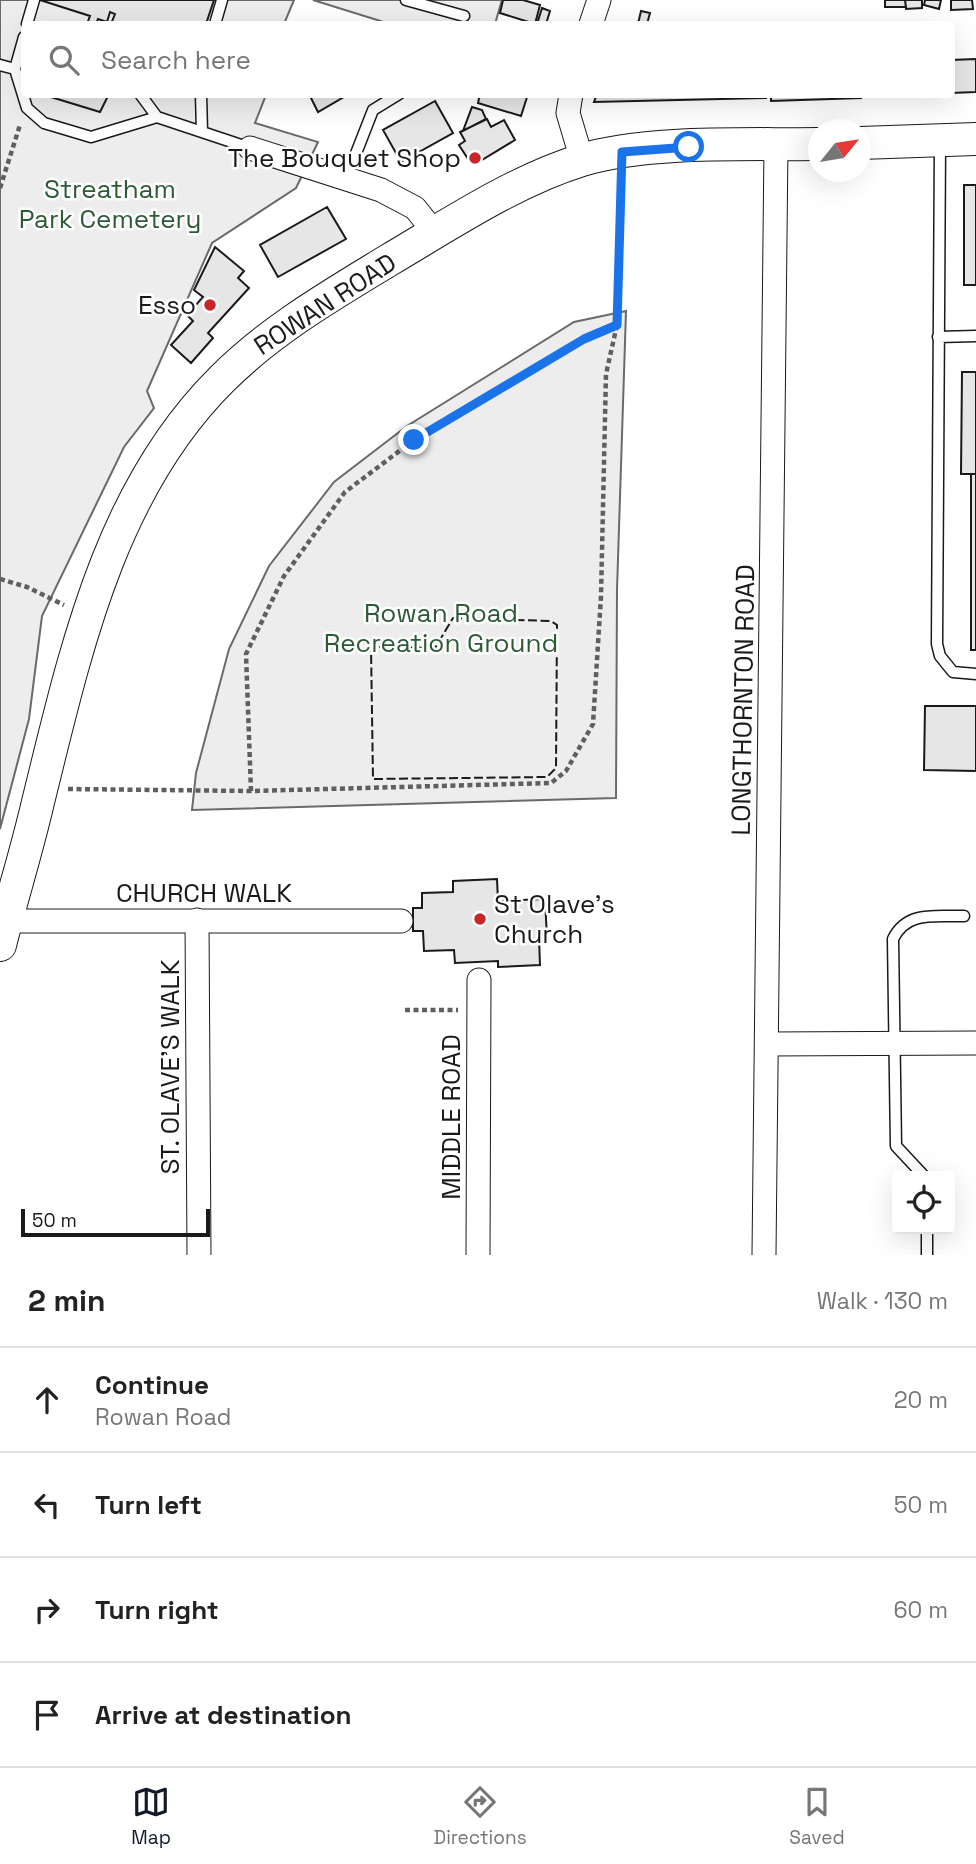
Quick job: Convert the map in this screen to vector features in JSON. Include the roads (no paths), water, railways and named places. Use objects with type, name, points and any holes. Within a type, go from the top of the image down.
[{"type":"main road","points":[[871,143],[976,139]]},
{"type":"main road","name":"ROWAN ROAD","points":[[3,933],[86,617],[114,546],[151,472],[191,414],[220,381],[290,321],[435,233],[534,180],[582,160],[622,152],[808,144]]},
{"type":"street","points":[[592,21],[599,0]]},
{"type":"street","points":[[570,98],[568,113],[582,160]]},
{"type":"street","name":"LONGTHORNTON ROAD","points":[[764,1255],[776,145]]},
{"type":"street","points":[[250,148],[381,190],[415,208],[435,233]]},
{"type":"street","name":"CHURCH WALK","points":[[3,933],[197,920],[401,922]]},
{"type":"street","name":"ST. OLAVE'S WALK","points":[[197,920],[199,1255]]},
{"type":"street","name":"MIDDLE ROAD","points":[[478,1255],[479,980]]},
{"type":"street","points":[[767,1044],[976,1043]]},
{"type":"lane","points":[[28,21],[34,0]]},
{"type":"lane","points":[[216,21],[222,0]]},
{"type":"lane","points":[[407,0],[431,4],[464,16]]},
{"type":"lane","points":[[21,46],[15,69],[21,88]]},
{"type":"lane","points":[[0,65],[15,69]]},
{"type":"lane","points":[[24,98],[27,108],[44,124],[92,136],[158,117]]},
{"type":"lane","points":[[143,98],[158,117],[250,148]]},
{"type":"lane","points":[[201,98],[202,132]]},
{"type":"lane","points":[[346,179],[373,110],[392,98]]},
{"type":"lane","points":[[940,141],[937,645],[940,656],[953,672],[976,674]]},
{"type":"lane","points":[[938,337],[976,336]]},
{"type":"lane","points":[[918,1171],[896,1146],[893,939],[898,928],[914,917],[964,916]]},
{"type":"lane","points":[[927,1234],[927,1255]]},
{"type":"place","name":"The Bouquet Shop","points":[[475,158]]},
{"type":"place","name":"Esso","points":[[210,305]]},
{"type":"place","name":"St Olave's Church","points":[[480,919]]},
{"type":"park label","name":"Streatham Park Cemetery","points":[[110,204]]},
{"type":"park label","name":"Rowan Road Recreation Ground","points":[[441,628]]}]
